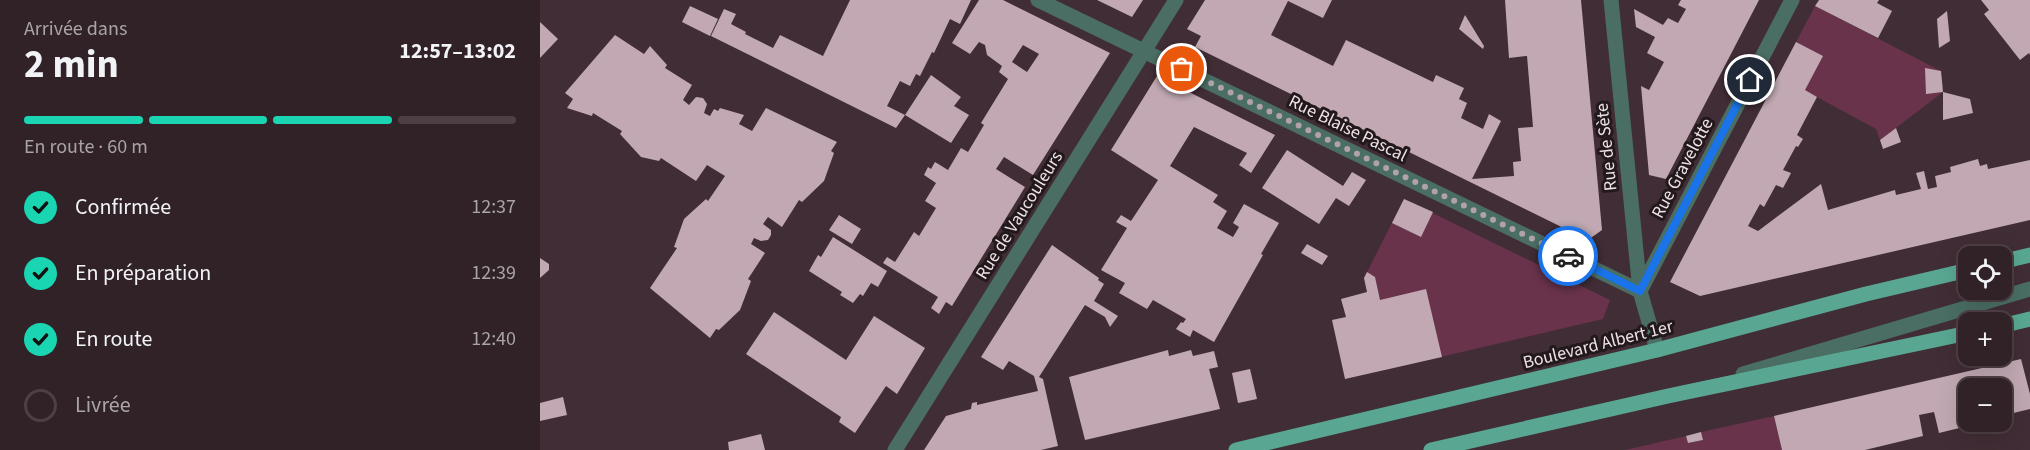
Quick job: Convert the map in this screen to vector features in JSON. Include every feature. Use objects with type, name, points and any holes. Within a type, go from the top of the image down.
[{"type":"main road","points":[[2012,259],[2030,255]]},
{"type":"main road","name":"Boulevard Albert 1er","points":[[1236,450],[1657,350],[1866,294],[1958,272]]},
{"type":"main road","points":[[2012,323],[2030,319]]},
{"type":"main road","points":[[1431,450],[1668,396],[1958,335]]},
{"type":"street","name":"Rue Blaise Pascal","points":[[1038,0],[1640,291]]},
{"type":"street","name":"Rue de Vaucouleurs","points":[[895,450],[1176,0]]},
{"type":"street","name":"Rue de Sète","points":[[1611,0],[1640,291],[1657,350]]},
{"type":"street","name":"Rue Gravelotte","points":[[1640,291],[1792,0]]},
{"type":"street","points":[[1668,396],[2030,289]]},
{"type":"shaded area","points":[[1815,6],[1941,71],[1943,92],[1880,140],[1876,129],[1778,76]]},
{"type":"shaded area","points":[[1404,199],[1610,300],[1603,319],[1385,370],[1364,278]]},
{"type":"shaded area","points":[[1774,416],[1782,450],[1625,450],[1686,436],[1688,443],[1703,440],[1701,432]]},
{"type":"building","points":[[850,0],[971,0],[960,24],[950,19],[920,76],[916,74],[910,86],[900,81],[887,106],[905,115],[896,128],[711,36],[724,9],[736,14],[731,24],[773,48],[780,35],[823,56]]},
{"type":"building","points":[[979,0],[1003,0],[1110,53],[1033,175],[1004,157],[996,169],[1025,187],[952,306],[946,302],[939,314],[931,308],[938,297],[883,263],[887,257],[895,262],[914,232],[919,236],[936,208],[925,201],[936,183],[924,175],[928,167],[931,169],[935,162],[948,170],[961,148],[968,152],[984,125],[981,123],[1008,79],[999,72],[1002,66],[987,55],[985,45],[979,42],[970,54],[952,43]],"holes":[[[1023,45],[1039,54],[1027,72],[1012,62]]]},
{"type":"building","points":[[1097,0],[1143,0],[1132,17]]},
{"type":"building","points":[[1205,0],[1332,0],[1323,18],[1288,1],[1271,35],[1333,66],[1346,40],[1433,82],[1436,75],[1464,88],[1459,99],[1467,103],[1461,118],[1483,129],[1489,114],[1501,121],[1472,179],[1514,176],[1513,162],[1521,161],[1518,128],[1533,127],[1527,56],[1509,58],[1505,0],[1581,0],[1602,230],[1588,240],[1195,47],[1201,36],[1187,29]]},
{"type":"building","points":[[1681,0],[1759,0],[1666,179],[1649,175],[1641,86],[1649,90],[1664,62],[1647,53],[1655,37],[1636,27],[1634,9],[1663,25],[1668,18],[1678,23],[1686,9],[1678,5]]},
{"type":"building","points":[[1819,0],[1879,0],[1877,3],[1892,11],[1878,38],[1815,6]]},
{"type":"building","points":[[1981,0],[2030,0],[2030,55],[2029,53],[2020,60],[1984,14],[1989,10]]},
{"type":"building","points":[[690,6],[718,19],[710,36],[682,22]]},
{"type":"building","points":[[1947,11],[1950,41],[1939,48],[1937,19]]},
{"type":"building","points":[[1465,15],[1484,46],[1483,49],[1459,29]]},
{"type":"building","points":[[540,22],[558,39],[540,58]]},
{"type":"building","points":[[615,35],[644,54],[650,46],[667,65],[665,68],[692,85],[683,100],[689,105],[696,97],[703,98],[707,104],[704,113],[710,116],[714,109],[718,111],[720,108],[744,115],[739,124],[752,131],[766,108],[837,142],[831,151],[834,153],[824,181],[802,202],[799,200],[782,227],[768,217],[763,224],[771,230],[771,235],[768,240],[761,241],[754,238],[751,244],[765,253],[748,279],[751,281],[740,310],[719,330],[716,329],[710,338],[650,288],[677,248],[674,247],[684,219],[706,199],[708,201],[725,176],[707,165],[696,181],[661,158],[659,161],[641,157],[620,134],[622,131],[593,113],[592,116],[567,108],[573,99],[565,93]]},
{"type":"building","points":[[1796,42],[1823,56],[1805,90],[1817,97],[1797,135],[1803,139],[1798,147],[1796,146],[1783,170],[1791,173],[1789,177],[1783,188],[1776,185],[1764,207],[1760,204],[1748,226],[1758,231],[1821,184],[1828,210],[1895,190],[1896,195],[1921,189],[1916,173],[1924,171],[1928,189],[1937,187],[1935,176],[1951,172],[1950,167],[1978,159],[1980,166],[1987,164],[1988,169],[2030,160],[2030,220],[1700,296],[1670,282]]},
{"type":"building","points":[[1925,68],[1941,71],[1943,92],[1926,94]]},
{"type":"building","points":[[931,75],[961,97],[954,106],[969,115],[951,143],[905,115]]},
{"type":"building","points":[[1157,76],[1275,135],[1251,173],[1239,165],[1247,153],[1194,127],[1170,166],[1218,195],[1213,202],[1227,211],[1217,228],[1233,237],[1239,227],[1233,223],[1244,204],[1279,223],[1214,342],[1193,330],[1190,337],[1176,329],[1186,319],[1153,300],[1147,309],[1119,293],[1125,283],[1101,270],[1127,228],[1116,222],[1121,215],[1131,221],[1158,180],[1111,150]]},
{"type":"building","points":[[1943,92],[1970,99],[1973,113],[1943,120]]},
{"type":"building","points":[[1896,128],[1901,142],[1883,149],[1880,140]]},
{"type":"building","points":[[1287,150],[1343,186],[1352,172],[1366,180],[1349,206],[1336,198],[1319,224],[1262,188]]},
{"type":"building","points":[[1404,199],[1433,212],[1421,237],[1392,223]]},
{"type":"building","points":[[839,215],[861,229],[852,244],[829,230]]},
{"type":"building","points":[[833,237],[887,271],[878,287],[871,283],[863,296],[860,294],[853,303],[840,295],[842,292],[809,271],[818,255],[821,257]]},
{"type":"building","points":[[1307,244],[1328,256],[1322,265],[1301,253]]},
{"type":"building","points":[[1052,245],[1099,278],[1098,280],[1104,284],[1094,301],[1118,316],[1110,327],[1105,317],[1085,305],[1039,377],[1043,379],[1058,446],[1041,450],[924,450],[946,416],[971,409],[972,403],[977,402],[977,405],[1038,391],[1034,376],[1009,361],[1003,370],[981,357]]},
{"type":"building","points":[[540,258],[549,264],[549,270],[540,278]]},
{"type":"building","points":[[1367,272],[1375,277],[1380,300],[1426,289],[1442,357],[1345,379],[1332,320],[1346,317],[1341,299],[1367,292],[1364,278]]},
{"type":"building","points":[[774,312],[846,360],[874,316],[925,348],[897,394],[886,386],[855,433],[839,422],[841,417],[746,354]]},
{"type":"building","points":[[1168,350],[1169,356],[1191,350],[1193,356],[1214,351],[1218,367],[1209,369],[1220,409],[1085,440],[1069,377]]},
{"type":"building","points":[[2021,359],[2030,394],[2030,409],[2012,413],[2012,378],[1958,378],[1958,428],[1939,433],[1934,412],[1919,415],[1923,436],[1865,450],[1782,450],[1774,416],[1991,366],[2012,366],[2012,361]]},
{"type":"building","points":[[1250,369],[1257,399],[1238,403],[1232,373]]},
{"type":"building","points":[[563,397],[567,415],[540,421],[540,403]]},
{"type":"building","points":[[1701,432],[1703,440],[1688,443],[1686,436]]},
{"type":"building","points":[[761,434],[765,450],[729,450],[728,442]]},
{"type":"way so far","points":[[1182,69],[1568,256]]},
{"type":"route","points":[[1568,256],[1640,291],[1750,80]]}]
